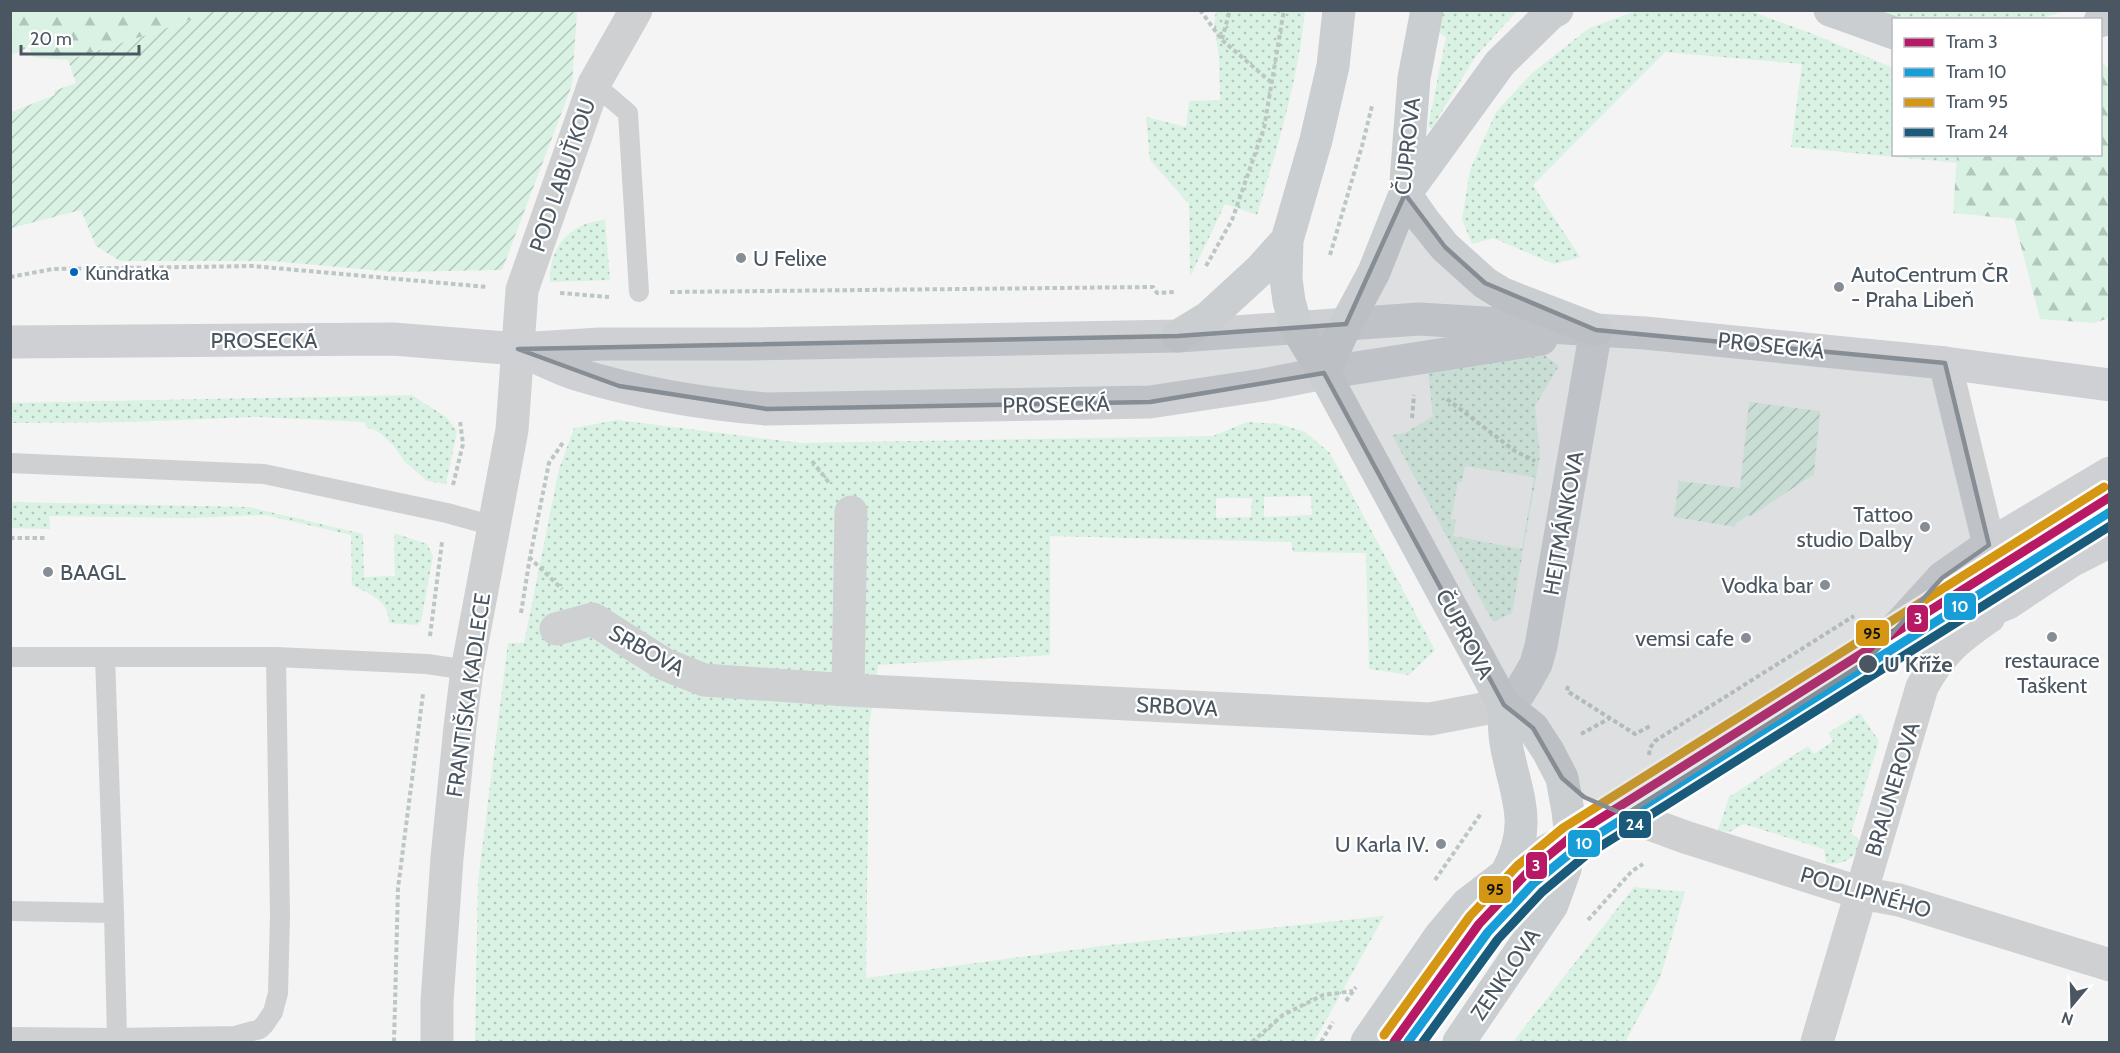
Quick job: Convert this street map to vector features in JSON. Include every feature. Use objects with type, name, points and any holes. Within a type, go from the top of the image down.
[{"type":"main road","name":"ČUPROVA","points":[[1339,10],[1333,66],[1319,129],[1287,240],[1286,279],[1296,327],[1324,373],[1504,705],[1533,728],[1562,778],[1571,837]]},
{"type":"main road","name":"ČUPROVA","points":[[1324,373],[1346,324],[1374,272],[1405,194],[1414,78],[1427,10]]},
{"type":"main road","points":[[1557,10],[1551,13],[1500,63],[1405,194],[1445,247],[1485,283],[1503,294],[1596,330]]},
{"type":"main road","points":[[1830,10],[1892,33]]},
{"type":"main road","points":[[1178,336],[1209,317],[1259,271],[1287,240]]},
{"type":"main road","name":"PROSECKÁ","points":[[10,342],[417,339],[518,349],[600,344],[751,344],[1178,336],[1419,319],[1645,333],[1945,363],[2109,385]]},
{"type":"main road","name":"PROSECKÁ","points":[[518,349],[573,373],[619,386],[720,405],[767,409],[1150,402],[1596,330]]},
{"type":"main road","points":[[1867,661],[1942,578],[1989,545],[2109,473]]},
{"type":"main road","points":[[1367,1042],[1454,917],[1506,874],[1571,837],[1624,815],[1867,661],[2008,603],[2071,561],[2109,541]]},
{"type":"main road","name":"ČUPROVA","points":[[1504,705],[1506,742],[1522,822],[1518,849],[1506,874]]},
{"type":"main road","points":[[1562,778],[1584,797],[1612,812],[1624,815]]},
{"type":"main road","points":[[1552,905],[1594,848],[1624,815]]},
{"type":"main road","name":"ZENKLOVA","points":[[1459,1042],[1552,905],[1565,869],[1571,837]]},
{"type":"street","name":"POD LABUŤKOU","points":[[518,349],[522,290],[594,84],[636,10]]},
{"type":"street","name":"HEJTMÁNKOVA","points":[[1504,705],[1518,693],[1527,680],[1536,664],[1541,646],[1596,330]]},
{"type":"street","name":"FRANTIŠKA KADLECE","points":[[437,1042],[437,1001],[447,858],[467,670],[512,430],[518,349]]},
{"type":"street","points":[[1945,363],[1989,545]]},
{"type":"street","points":[[848,690],[850,512]]},
{"type":"street","name":"BRAUNEROVA","points":[[1817,1042],[1922,687],[1935,662],[1959,637],[2008,603]]},
{"type":"street","name":"SRBOVA","points":[[556,629],[593,619],[664,664],[704,680],[848,690],[1430,719],[1504,705]]},
{"type":"street","name":"PODLIPNÉHO","points":[[1624,815],[1684,837],[1861,893],[1899,900],[2109,965]]},
{"type":"lane","points":[[594,84],[628,113],[639,292]]},
{"type":"lane","points":[[10,463],[264,474],[447,513],[494,526]]},
{"type":"lane","points":[[10,657],[276,657],[426,664],[467,670]]},
{"type":"lane","points":[[105,657],[117,1038]]},
{"type":"lane","points":[[10,1037],[117,1038],[246,1034],[264,1025],[273,1012],[278,993],[280,916],[276,657]]},
{"type":"lane","points":[[10,911],[114,913]]},
{"type":"path","points":[[1200,10],[1222,40],[1272,83]]},
{"type":"path","points":[[1222,40],[1230,10]]},
{"type":"path","points":[[1204,271],[1232,220],[1264,128],[1283,11],[1276,10]]},
{"type":"path","points":[[1330,255],[1373,102]]},
{"type":"path","points":[[10,277],[53,269],[252,266],[620,298],[639,292],[1153,287],[1157,293],[1180,292]]},
{"type":"path","points":[[1448,399],[1515,451],[1539,464]]},
{"type":"path","points":[[520,621],[549,463],[564,441]]},
{"type":"path","points":[[494,526],[593,619]]},
{"type":"path","points":[[10,538],[45,538]]},
{"type":"path","points":[[1569,680],[1567,690],[1635,734],[1652,725]]},
{"type":"path","points":[[1429,889],[1485,807]]},
{"type":"path","points":[[1586,922],[1641,863],[1650,866]]},
{"type":"path","points":[[1343,1006],[1360,982]]},
{"type":"path","points":[[1252,1042],[1283,1015],[1323,995],[1353,991]]},
{"type":"path","points":[[1321,1042],[1338,1014]]},
{"type":"highlighted area","points":[[1405,194],[1445,247],[1485,283],[1596,330],[1945,363],[1989,545],[1942,578],[1867,661],[1625,815],[1584,797],[1562,778],[1533,728],[1504,705],[1324,373],[1150,402],[767,409],[619,386],[518,349],[1178,336],[1346,324]]},
{"type":"green space","points":[[11,11],[214,11],[68,60],[33,57],[29,47],[11,55]]},
{"type":"green space","points":[[214,11],[577,11],[572,85],[502,270],[394,272],[272,261],[120,261],[96,246],[81,210],[11,228],[11,112],[55,95],[54,91],[76,83],[68,60]]},
{"type":"green space","points":[[1216,11],[1305,11],[1292,89],[1257,215],[1225,204],[1190,277],[1189,204],[1150,160],[1146,117],[1186,127],[1189,101],[1220,100],[1219,58],[1214,24]]},
{"type":"green space","points":[[1406,11],[1517,11],[1475,57],[1432,128],[1428,127],[1446,37]]},
{"type":"green space","points":[[1637,11],[1750,11],[1813,34],[1892,68],[1892,156],[1957,156],[1958,163],[1791,147],[1802,64],[1665,52],[1533,185],[1580,257],[1554,264],[1493,238],[1472,244],[1462,219],[1470,170],[1496,112],[1531,74],[1589,28]]},
{"type":"green space","points":[[1875,11],[2064,11],[2043,18],[1892,20]]},
{"type":"green space","points":[[2102,62],[2110,71],[2109,318],[2094,323],[2040,319],[2014,219],[1953,213],[1957,156],[2102,156]]},
{"type":"green space","points":[[605,220],[610,280],[550,282],[553,258],[564,239],[572,231],[582,226]]},
{"type":"green space","points":[[1544,355],[1559,366],[1535,406],[1540,455],[1512,613],[1493,622],[1392,435],[1405,433],[1433,416],[1428,371]],"holes":[[[1465,466],[1534,477],[1522,549],[1453,536],[1456,520],[1451,519],[1458,482],[1462,482]]]},
{"type":"green space","points":[[412,395],[446,417],[457,431],[446,484],[427,481],[404,461],[393,445],[379,432],[366,427],[365,422],[257,417],[130,422],[11,423],[11,403]]},
{"type":"green space","points":[[1749,402],[1820,411],[1814,474],[1751,516],[1736,523],[1735,527],[1674,517],[1679,481],[1740,488]]},
{"type":"green space","points":[[617,420],[801,443],[1213,436],[1247,422],[1279,424],[1305,432],[1330,453],[1435,650],[1409,675],[1369,669],[1366,553],[1293,552],[1291,542],[1050,536],[1050,655],[878,665],[869,728],[866,978],[1109,945],[1384,916],[1314,1042],[475,1042],[478,881],[508,643],[524,643],[559,469],[574,428]],"holes":[[[1311,496],[1312,515],[1264,517],[1264,497]],[[1216,498],[1252,498],[1251,517],[1216,518]]]},
{"type":"green space","points":[[11,502],[249,507],[363,534],[364,577],[395,576],[394,533],[427,544],[433,556],[421,621],[417,625],[389,623],[382,603],[352,585],[351,535],[265,515],[190,518],[49,516],[50,529],[11,528]]},
{"type":"green space","points":[[1860,713],[1879,741],[1851,833],[1863,843],[1852,857],[1843,862],[1826,863],[1824,849],[1744,824],[1729,832],[1718,830],[1729,797],[1808,746],[1814,754],[1833,741],[1828,733]]},
{"type":"green space","points":[[1634,887],[1685,892],[1660,978],[1625,1042],[1513,1042]]},
{"type":"tram line","name":"95","points":[[1384,1035],[1470,916],[1517,866],[1563,828],[2104,487]]},
{"type":"tram line","name":"3","points":[[1394,1042],[1479,924],[1526,874],[1571,837],[2110,497]]},
{"type":"tram line","name":"10","points":[[1408,1042],[1488,932],[1534,883],[1578,847],[2110,512]]},
{"type":"tram line","name":"24","points":[[1423,1042],[1498,939],[1542,892],[1585,856],[2110,526]]},
{"type":"place","name":"U Felixe","points":[[741,258]]},
{"type":"place","name":"Kundratka","points":[[74,272]]},
{"type":"place","name":"AutoCentrum ČR - Praha Libeň","points":[[1839,287]]},
{"type":"place","name":"Tattoo studio Dalby","points":[[1925,527]]},
{"type":"place","name":"BAAGL","points":[[48,572]]},
{"type":"place","name":"Vodka bar","points":[[1825,585]]},
{"type":"place","name":"restaurace Taškent","points":[[2052,637]]},
{"type":"place","name":"vemsi cafe","points":[[1746,638]]},
{"type":"place","name":"U Kříže","points":[[1868,664]]},
{"type":"place","name":"U Karla IV.","points":[[1441,844]]}]
